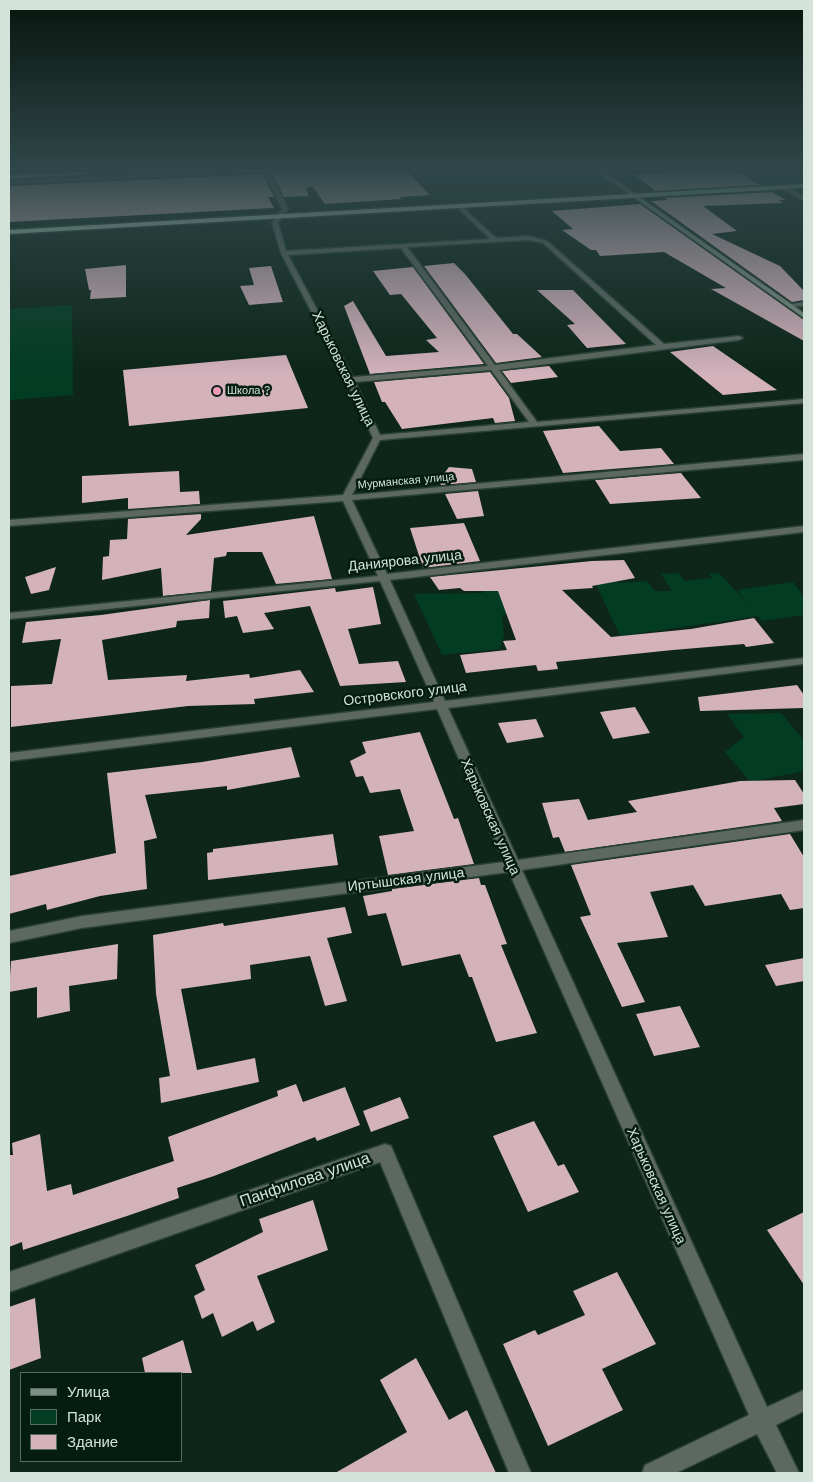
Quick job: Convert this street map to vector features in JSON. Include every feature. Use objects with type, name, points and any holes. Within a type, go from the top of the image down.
[{"type":"main road","points":[[691,236],[804,316]]},
{"type":"street","name":"Харьковская улица","points":[[279,236],[284,253],[350,380],[377,438],[346,498],[384,578],[762,1420],[788,1473]]},
{"type":"street","points":[[491,236],[494,239]]},
{"type":"street","points":[[284,253],[494,239],[528,238],[545,242],[662,346]]},
{"type":"street","points":[[404,246],[535,424]]},
{"type":"street","points":[[790,305],[804,304]]},
{"type":"street","points":[[350,380],[493,368],[739,338]]},
{"type":"street","points":[[377,438],[804,401]]},
{"type":"street","name":"Мурманская улица","points":[[9,523],[346,498],[804,457]]},
{"type":"street","name":"Даниярова улица","points":[[9,616],[384,578],[804,529]]},
{"type":"street","name":"Островского улица","points":[[9,756],[804,661]]},
{"type":"street","name":"Иртышская улица","points":[[9,937],[82,922],[512,866],[804,825]]},
{"type":"street","name":"Панфилова улица","points":[[9,1282],[385,1152],[520,1473]]},
{"type":"street","points":[[653,1473],[804,1400]]},
{"type":"green space","points":[[72,305],[73,395],[9,400],[9,309]]},
{"type":"green space","points":[[678,573],[685,581],[712,578],[709,574],[719,573],[748,604],[737,590],[793,582],[804,597],[804,615],[762,621],[758,616],[620,636],[593,578],[611,576],[618,583],[647,581],[655,591],[672,591],[661,574]]},
{"type":"green space","points":[[493,583],[526,612],[502,615],[504,635],[500,649],[442,655],[414,594],[482,593]]},
{"type":"green space","points":[[781,713],[804,740],[804,771],[750,782],[725,752],[744,737],[727,714]]},
{"type":"building","points":[[571,236],[685,236],[804,320],[804,341],[711,289],[726,288],[664,252],[600,256],[596,250],[591,250]]},
{"type":"building","points":[[700,236],[717,236],[780,266],[804,291],[804,300],[792,302]]},
{"type":"building","points":[[454,263],[513,334],[517,334],[542,357],[496,363],[424,266]]},
{"type":"building","points":[[126,265],[126,297],[90,299],[91,290],[89,290],[85,269]]},
{"type":"building","points":[[271,266],[283,302],[249,305],[240,286],[254,285],[249,268]]},
{"type":"building","points":[[413,267],[484,364],[370,374],[344,306],[353,301],[386,356],[439,352],[426,340],[437,338],[401,294],[390,295],[373,271]]},
{"type":"building","points":[[537,290],[573,290],[626,344],[587,348],[567,325],[575,324]]},
{"type":"building","points":[[713,346],[777,390],[723,395],[670,352]]},
{"type":"building","points":[[286,355],[308,408],[129,426],[123,370]]},
{"type":"building","points":[[549,366],[558,377],[511,383],[502,371]]},
{"type":"building","points":[[490,372],[509,398],[515,421],[495,423],[493,418],[402,429],[385,402],[382,402],[374,382]]},
{"type":"building","points":[[599,426],[620,451],[661,448],[674,464],[563,473],[543,431]]},
{"type":"building","points":[[449,467],[472,469],[476,482],[441,485],[439,480]]},
{"type":"building","points":[[179,471],[180,492],[199,491],[200,504],[128,509],[128,498],[82,503],[82,476]]},
{"type":"building","points":[[681,473],[701,498],[610,504],[595,480]]},
{"type":"building","points":[[478,491],[484,516],[457,519],[445,494]]},
{"type":"building","points":[[201,514],[201,519],[186,535],[314,516],[332,579],[276,584],[262,552],[227,552],[226,556],[214,558],[211,591],[163,596],[161,568],[102,580],[103,557],[109,556],[110,540],[127,539],[128,519]]},
{"type":"building","points":[[464,523],[480,561],[423,568],[410,528]]},
{"type":"building","points":[[624,560],[635,578],[592,586],[593,588],[562,590],[611,637],[691,629],[754,618],[774,643],[746,647],[744,644],[673,650],[556,662],[558,669],[538,671],[536,665],[466,673],[460,655],[507,650],[503,641],[516,640],[498,591],[464,591],[460,588],[439,590],[430,577],[592,561]]},
{"type":"building","points":[[56,567],[49,590],[31,594],[25,577]]},
{"type":"building","points":[[373,587],[381,624],[348,629],[359,664],[398,661],[406,682],[340,686],[310,606],[264,613],[274,629],[243,633],[237,616],[225,618],[223,601],[335,588],[336,592]]},
{"type":"building","points":[[210,600],[209,618],[177,621],[176,627],[102,640],[108,680],[187,675],[186,681],[249,674],[250,678],[300,670],[314,692],[254,699],[255,704],[188,706],[11,727],[11,686],[52,684],[61,639],[22,643],[26,622],[101,615]]},
{"type":"building","points":[[797,685],[804,695],[804,708],[700,711],[698,697]]},
{"type":"building","points":[[635,707],[650,733],[613,739],[600,712]]},
{"type":"building","points":[[536,719],[544,737],[507,743],[498,723]]},
{"type":"building","points":[[420,732],[454,819],[458,818],[474,864],[388,875],[379,836],[414,831],[400,789],[370,793],[363,776],[356,777],[350,761],[366,753],[362,742]]},
{"type":"building","points":[[291,747],[300,777],[227,790],[227,786],[145,795],[157,838],[144,841],[147,889],[100,896],[47,910],[46,904],[9,914],[9,876],[116,853],[107,773],[202,762]]},
{"type":"building","points":[[795,780],[804,794],[804,804],[774,808],[782,821],[565,852],[559,837],[553,838],[542,803],[579,799],[588,820],[637,812],[628,801],[740,781]]},
{"type":"building","points":[[333,834],[338,865],[208,880],[207,853],[213,852],[213,849]]},
{"type":"building","points":[[790,834],[804,857],[804,908],[790,910],[781,894],[705,906],[693,885],[650,892],[668,937],[617,943],[645,1002],[622,1007],[580,917],[591,915],[571,865]]},
{"type":"building","points":[[479,878],[481,885],[485,885],[507,944],[501,945],[537,1033],[496,1042],[472,977],[469,977],[460,954],[402,966],[386,913],[368,916],[363,896],[392,891],[392,889]]},
{"type":"building","points":[[345,907],[352,933],[327,938],[347,1001],[325,1006],[310,956],[250,965],[251,979],[181,989],[197,1070],[255,1058],[259,1082],[161,1103],[159,1078],[170,1076],[156,994],[153,935],[223,923],[224,926]]},
{"type":"building","points":[[118,944],[117,979],[69,986],[70,1011],[37,1018],[37,987],[9,992],[11,961]]},
{"type":"building","points":[[804,958],[804,981],[776,986],[765,965]]},
{"type":"building","points":[[680,1006],[700,1047],[654,1056],[636,1014]]},
{"type":"building","points":[[296,1084],[303,1102],[345,1087],[360,1125],[317,1141],[315,1137],[214,1176],[177,1188],[179,1198],[23,1250],[22,1242],[9,1247],[9,1155],[13,1155],[12,1143],[40,1134],[47,1191],[71,1184],[73,1195],[174,1161],[168,1137],[278,1096],[277,1091]]},
{"type":"building","points":[[400,1097],[409,1118],[371,1132],[363,1111]]},
{"type":"building","points":[[534,1121],[558,1166],[564,1164],[579,1192],[528,1212],[493,1136]]},
{"type":"building","points":[[313,1200],[328,1250],[257,1276],[275,1322],[257,1331],[253,1321],[222,1337],[213,1313],[202,1319],[194,1296],[205,1290],[195,1265],[263,1232],[259,1219]]},
{"type":"building","points":[[804,1212],[804,1285],[767,1230]]},
{"type":"building","points":[[617,1272],[656,1344],[602,1369],[623,1410],[548,1446],[503,1344],[535,1330],[538,1335],[585,1315],[573,1291]]},
{"type":"building","points":[[35,1298],[41,1358],[9,1370],[9,1307]]},
{"type":"building","points":[[183,1340],[192,1373],[145,1372],[142,1358]]},
{"type":"building","points":[[416,1358],[449,1420],[467,1410],[496,1473],[335,1473],[407,1432],[380,1380]]},
{"type":"place","name":"Школа ?","points":[[217,391]]}]
